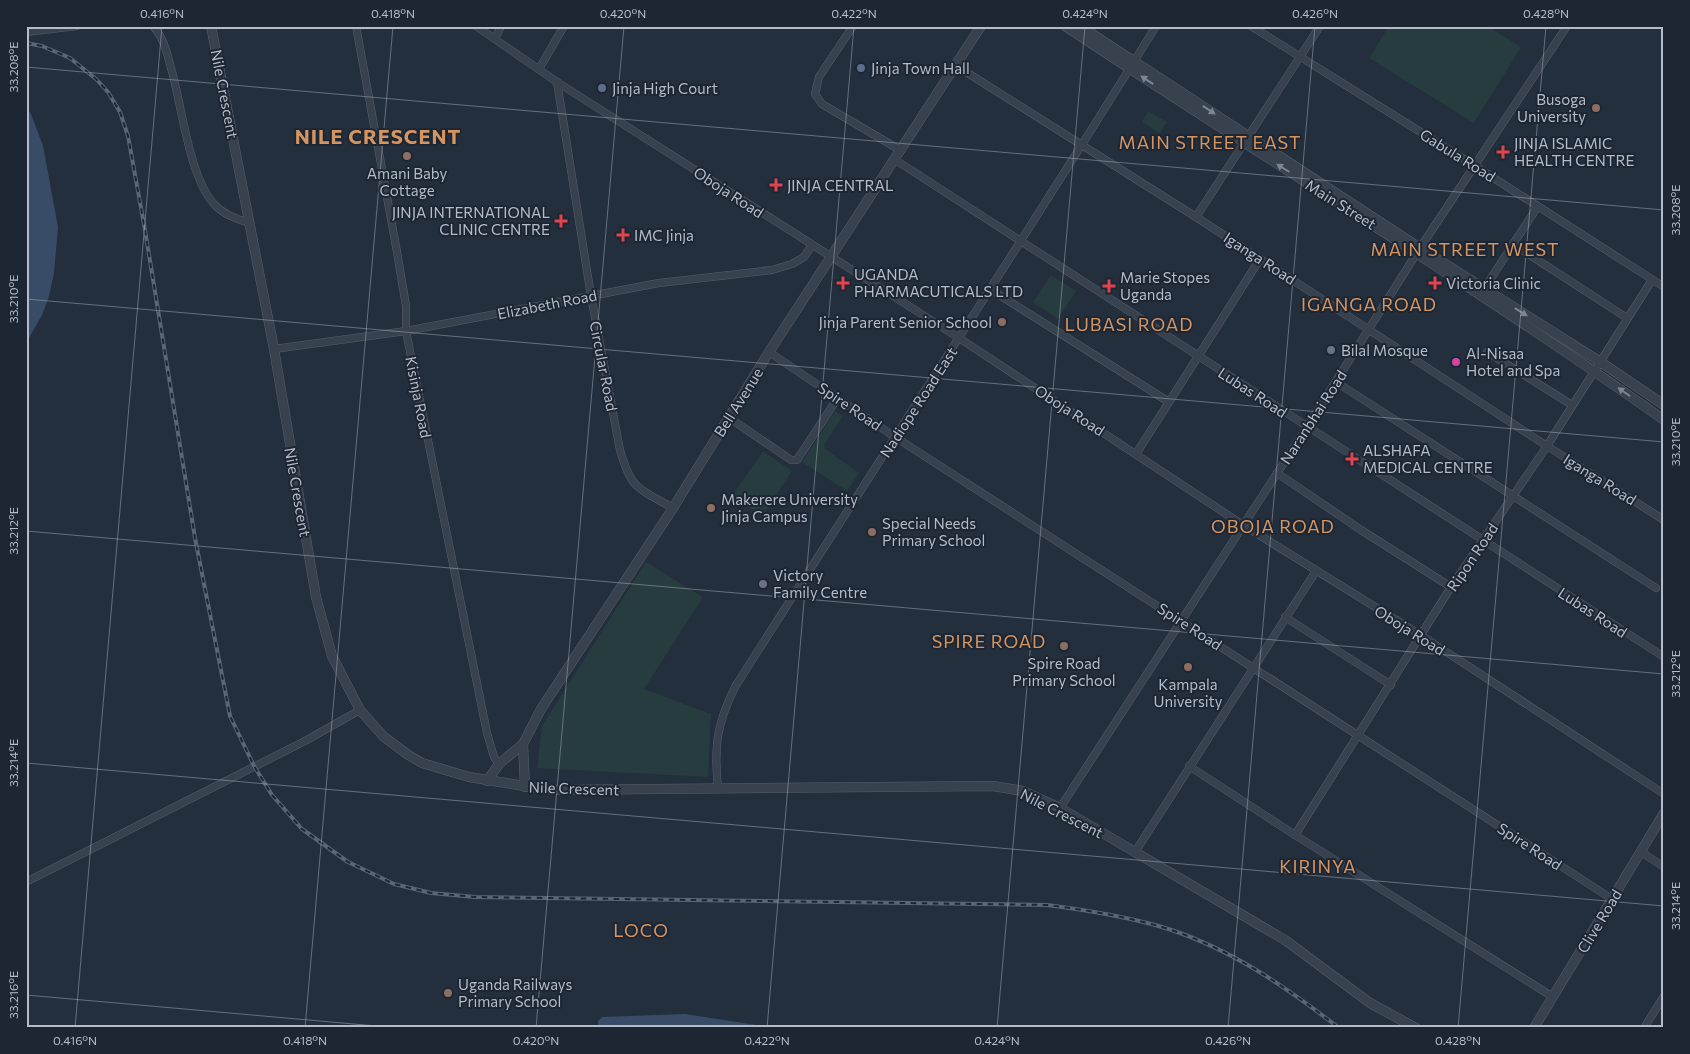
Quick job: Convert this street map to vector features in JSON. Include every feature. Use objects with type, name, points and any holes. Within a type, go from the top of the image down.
[{"type":"street","points":[[26,32],[78,26]]},
{"type":"street","points":[[153,26],[162,38],[172,70],[197,174],[215,205],[227,214],[250,224]]},
{"type":"street","name":"Nile Crescent","points":[[211,26],[274,349],[316,597],[332,656],[360,710],[383,736],[422,763],[442,770],[487,781],[549,790],[718,790],[992,786],[1023,791],[1060,808],[1285,940],[1370,1003],[1416,1028]]},
{"type":"street","name":"Kisinja Road","points":[[356,26],[399,261],[406,306],[406,331],[487,733],[494,757],[499,764]]},
{"type":"street","name":"Oboja Road","points":[[476,26],[557,82],[959,338],[1243,525],[1422,636],[1664,794]]},
{"type":"street","points":[[495,39],[501,26]]},
{"type":"street","points":[[539,69],[564,26]]},
{"type":"street","points":[[853,26],[819,77],[815,94],[822,104],[900,150]]},
{"type":"street","name":"Bell Avenue","points":[[525,787],[523,744],[541,708],[673,508],[769,352],[981,26]]},
{"type":"street","name":"Main Street","points":[[1065,26],[1132,66],[1419,250],[1599,361],[1664,405]]},
{"type":"street","name":"Main Street","points":[[1080,26],[1132,66]]},
{"type":"street","name":"Nadiope Road East","points":[[718,790],[716,747],[721,718],[728,700],[779,616],[959,338],[1020,240],[1083,146],[1156,26]]},
{"type":"street","name":"Gabula Road","points":[[1251,26],[1664,287]]},
{"type":"street","points":[[1196,217],[1320,26]]},
{"type":"street","name":"Naranbhai Road","points":[[1060,808],[1336,382],[1419,250],[1566,26]]},
{"type":"street","name":"Iganga Road","points":[[955,65],[1196,217],[1546,446],[1664,520]]},
{"type":"street","name":"Circular Road","points":[[557,82],[591,296],[620,450],[633,481],[640,488],[673,508]]},
{"type":"street","name":"Lubas Road","points":[[894,159],[1664,657]]},
{"type":"street","points":[[1484,289],[1538,206]]},
{"type":"street","name":"Elizabeth Road","points":[[274,349],[406,331],[659,283],[772,270],[792,264],[804,257],[812,244]]},
{"type":"street","points":[[1513,244],[1627,318]]},
{"type":"street","name":"Main Street","points":[[1419,250],[1664,420]]},
{"type":"street","points":[[1136,454],[1260,259]]},
{"type":"street","name":"Ripon Road","points":[[1295,835],[1452,587],[1546,446],[1652,280]]},
{"type":"street","points":[[990,289],[1168,402]]},
{"type":"street","name":"Spire Road","points":[[769,352],[895,437],[1612,899]]},
{"type":"street","points":[[1487,352],[1572,405]]},
{"type":"street","points":[[1336,382],[1656,588]]},
{"type":"street","points":[[728,417],[794,461],[797,460],[837,399]]},
{"type":"street","points":[[1277,473],[1361,530],[1452,587]]},
{"type":"street","points":[[1135,852],[1316,571]]},
{"type":"street","points":[[1285,618],[1391,685]]},
{"type":"street","points":[[26,882],[305,741],[360,710]]},
{"type":"street","points":[[487,781],[499,764],[523,744]]},
{"type":"street","points":[[1189,766],[1553,997]]},
{"type":"street","name":"Clive Road","points":[[1534,1028],[1664,813]]},
{"type":"street","points":[[1641,852],[1664,867]]},
{"type":"street","points":[[1644,1028],[1664,996]]},
{"type":"green space","points":[[1389,26],[1487,26],[1521,47],[1474,123],[1369,58]]},
{"type":"green space","points":[[1148,111],[1167,122],[1160,133],[1142,122]]},
{"type":"green space","points":[[1051,275],[1076,291],[1058,319],[1033,302]]},
{"type":"green space","points":[[835,411],[843,416],[824,445],[825,449],[859,473],[847,491],[802,462]]},
{"type":"green space","points":[[763,451],[792,471],[762,516],[732,496]]},
{"type":"green space","points":[[646,562],[703,597],[644,689],[711,714],[708,777],[537,768],[542,726]]},
{"type":"water","points":[[26,108],[31,114],[43,146],[58,227],[54,273],[49,296],[42,315],[26,343]]},
{"type":"water","points":[[685,1014],[776,1028],[598,1028],[598,1021],[602,1017]]},
{"type":"railway","points":[[26,43],[42,46],[70,58],[96,79],[108,92],[120,112],[128,136],[195,538],[230,716],[254,766],[272,795],[302,829],[348,862],[394,884],[431,893],[475,897],[1047,905],[1105,914],[1162,927],[1210,945],[1277,983],[1339,1028]]},
{"type":"place","name":"Jinja Town Hall","points":[[861,68]]},
{"type":"place","name":"Jinja High Court","points":[[602,88]]},
{"type":"place","name":"Busoga University","points":[[1596,108]]},
{"type":"place","name":"JINJA ISLAMIC HEALTH CENTRE","points":[[1503,152]]},
{"type":"place","name":"Amani Baby Cottage","points":[[407,156]]},
{"type":"place","name":"JINJA CENTRAL","points":[[776,185]]},
{"type":"place","name":"JINJA INTERNATIONAL CLINIC CENTRE","points":[[561,221]]},
{"type":"place","name":"IMC Jinja","points":[[623,235]]},
{"type":"place","name":"UGANDA PHARMACUTICALS LTD","points":[[843,283]]},
{"type":"place","name":"Victoria Clinic","points":[[1435,283]]},
{"type":"place","name":"Marie Stopes Uganda","points":[[1109,286]]},
{"type":"place","name":"Jinja Parent Senior School","points":[[1002,322]]},
{"type":"place","name":"Bilal Mosque","points":[[1331,350]]},
{"type":"place","name":"Al-Nisaa Hotel and Spa","points":[[1456,362]]},
{"type":"place","name":"ALSHAFA MEDICAL CENTRE","points":[[1352,459]]},
{"type":"place","name":"Makerere University Jinja Campus","points":[[711,508]]},
{"type":"place","name":"Special Needs Primary School","points":[[872,532]]},
{"type":"place","name":"Victory Family Centre","points":[[763,584]]},
{"type":"place","name":"Spire Road Primary School","points":[[1064,646]]},
{"type":"place","name":"Kampala University","points":[[1188,667]]},
{"type":"place","name":"Uganda Railways Primary School","points":[[448,993]]},
{"type":"district","name":"NILE CRESCENT","points":[[378,136]]},
{"type":"district","name":"MAIN STREET EAST","points":[[1210,142]]},
{"type":"district","name":"MAIN STREET WEST","points":[[1465,249]]},
{"type":"district","name":"IGANGA ROAD","points":[[1369,304]]},
{"type":"district","name":"LUBASI ROAD","points":[[1129,324]]},
{"type":"district","name":"OBOJA ROAD","points":[[1273,526]]},
{"type":"district","name":"SPIRE ROAD","points":[[989,641]]},
{"type":"district","name":"KIRINYA","points":[[1318,866]]},
{"type":"district","name":"LOCO","points":[[641,930]]}]
